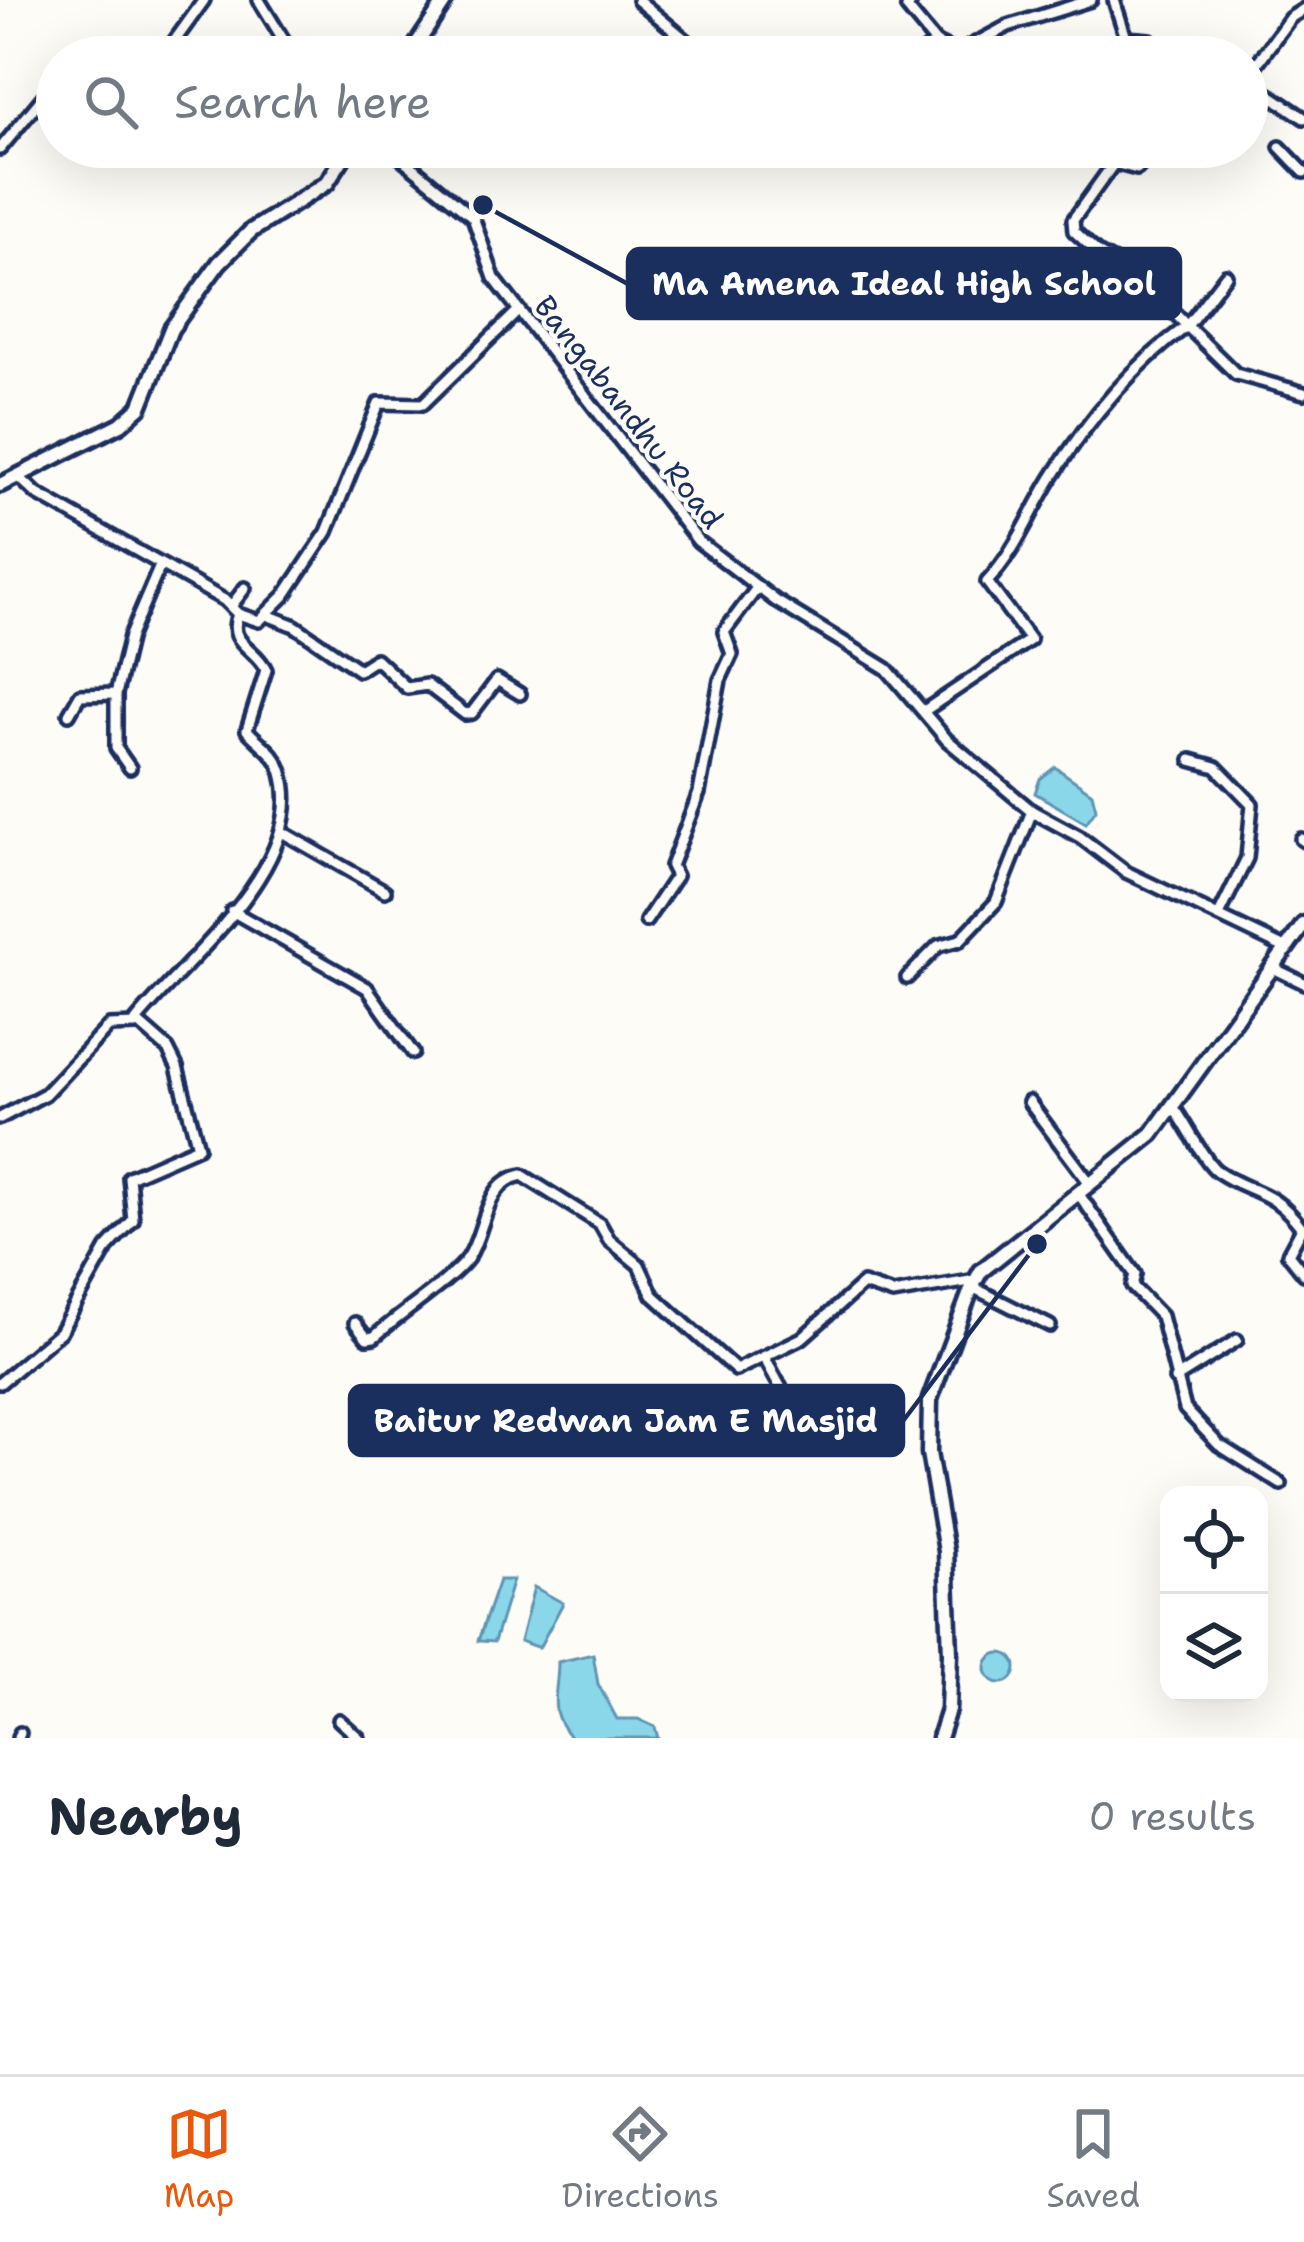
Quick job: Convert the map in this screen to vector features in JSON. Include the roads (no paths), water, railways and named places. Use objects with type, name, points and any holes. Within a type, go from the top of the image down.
[{"type":"street","points":[[178,36],[204,0]]},
{"type":"street","points":[[259,0],[281,36]]},
{"type":"street","points":[[422,36],[446,0]]},
{"type":"street","points":[[638,0],[681,36]]},
{"type":"street","points":[[912,0],[907,8],[930,36]]},
{"type":"street","points":[[989,36],[1090,0]]},
{"type":"street","points":[[1114,0],[1125,36]]},
{"type":"street","points":[[1268,47],[1290,18],[1304,9]]},
{"type":"street","points":[[1268,94],[1304,118]]},
{"type":"street","points":[[0,149],[36,106]]},
{"type":"street","points":[[1280,147],[1304,172]]},
{"type":"street","points":[[1,484],[121,424],[140,407],[171,329],[219,263],[251,231],[327,183],[337,168]]},
{"type":"street","name":"Bangabandhu Road","points":[[414,168],[473,217],[494,278],[698,541],[757,588],[887,669],[975,767],[1032,811],[1080,837],[1126,872],[1287,949]]},
{"type":"street","points":[[1110,168],[1072,220],[1074,231],[1099,254],[1138,275],[1236,374],[1304,393]]},
{"type":"street","points":[[924,711],[1030,640],[987,582],[1010,559],[1049,482],[1123,379],[1187,326],[1226,274]]},
{"type":"street","points":[[19,477],[37,494],[259,621],[327,532],[379,403],[423,404],[518,311]]},
{"type":"street","points":[[130,768],[116,748],[116,694],[130,636],[160,566]]},
{"type":"street","points":[[136,1025],[232,911],[282,832],[282,771],[248,730],[266,670],[236,638],[235,610],[245,588]]},
{"type":"street","points":[[646,922],[676,876],[671,866],[699,793],[720,680],[732,654],[725,628],[757,588]]},
{"type":"street","points":[[267,615],[295,626],[359,670],[380,661],[407,688],[427,685],[465,714],[497,680],[520,694]]},
{"type":"street","points":[[69,714],[80,695],[116,694]]},
{"type":"street","points":[[1191,760],[1216,767],[1252,804],[1247,858],[1220,913]]},
{"type":"street","points":[[907,978],[938,946],[960,940],[996,902],[1032,811]]},
{"type":"street","points":[[282,832],[385,891]]},
{"type":"street","points":[[232,911],[367,988],[412,1053]]},
{"type":"street","points":[[939,1738],[948,1710],[950,1654],[946,1551],[929,1453],[930,1399],[974,1284],[1152,1134],[1304,924]]},
{"type":"street","points":[[1273,968],[1304,982]]},
{"type":"street","points":[[0,1118],[45,1094],[109,1027],[136,1025],[168,1049],[198,1147],[129,1177],[133,1220],[100,1259],[60,1332],[0,1383]]},
{"type":"street","points":[[1029,1102],[1135,1274],[1132,1286],[1159,1312],[1185,1408],[1219,1445],[1281,1484]]},
{"type":"street","points":[[1174,1108],[1215,1170],[1263,1190],[1287,1208],[1302,1228],[1288,1254],[1304,1274]]},
{"type":"street","points":[[355,1323],[367,1338],[374,1337],[459,1266],[491,1201],[512,1178],[523,1175],[600,1224],[608,1240],[639,1264],[653,1295],[736,1370],[802,1338],[863,1285],[892,1294],[974,1284],[1050,1327]]},
{"type":"street","points":[[1175,1379],[1237,1340]]},
{"type":"street","points":[[764,1357],[811,1443]]},
{"type":"street","points":[[339,1720],[358,1738]]},
{"type":"water","points":[[1055,767],[1092,793],[1096,809],[1086,823],[1035,793],[1040,779]]},
{"type":"water","points":[[499,1580],[513,1580],[494,1642],[478,1641]]},
{"type":"water","points":[[534,1587],[563,1603],[539,1648],[520,1641]]},
{"type":"water","points":[[1001,1653],[1016,1668],[1001,1683],[986,1668]]},
{"type":"water","points":[[593,1654],[598,1684],[617,1719],[638,1719],[655,1727],[658,1738],[571,1738],[563,1728],[555,1702],[558,1662]]},
{"type":"place","name":"Ma Amena Ideal High School","points":[[483,205]]},
{"type":"place","name":"Baitur Redwan Jam E Masjid","points":[[1037,1244]]}]
